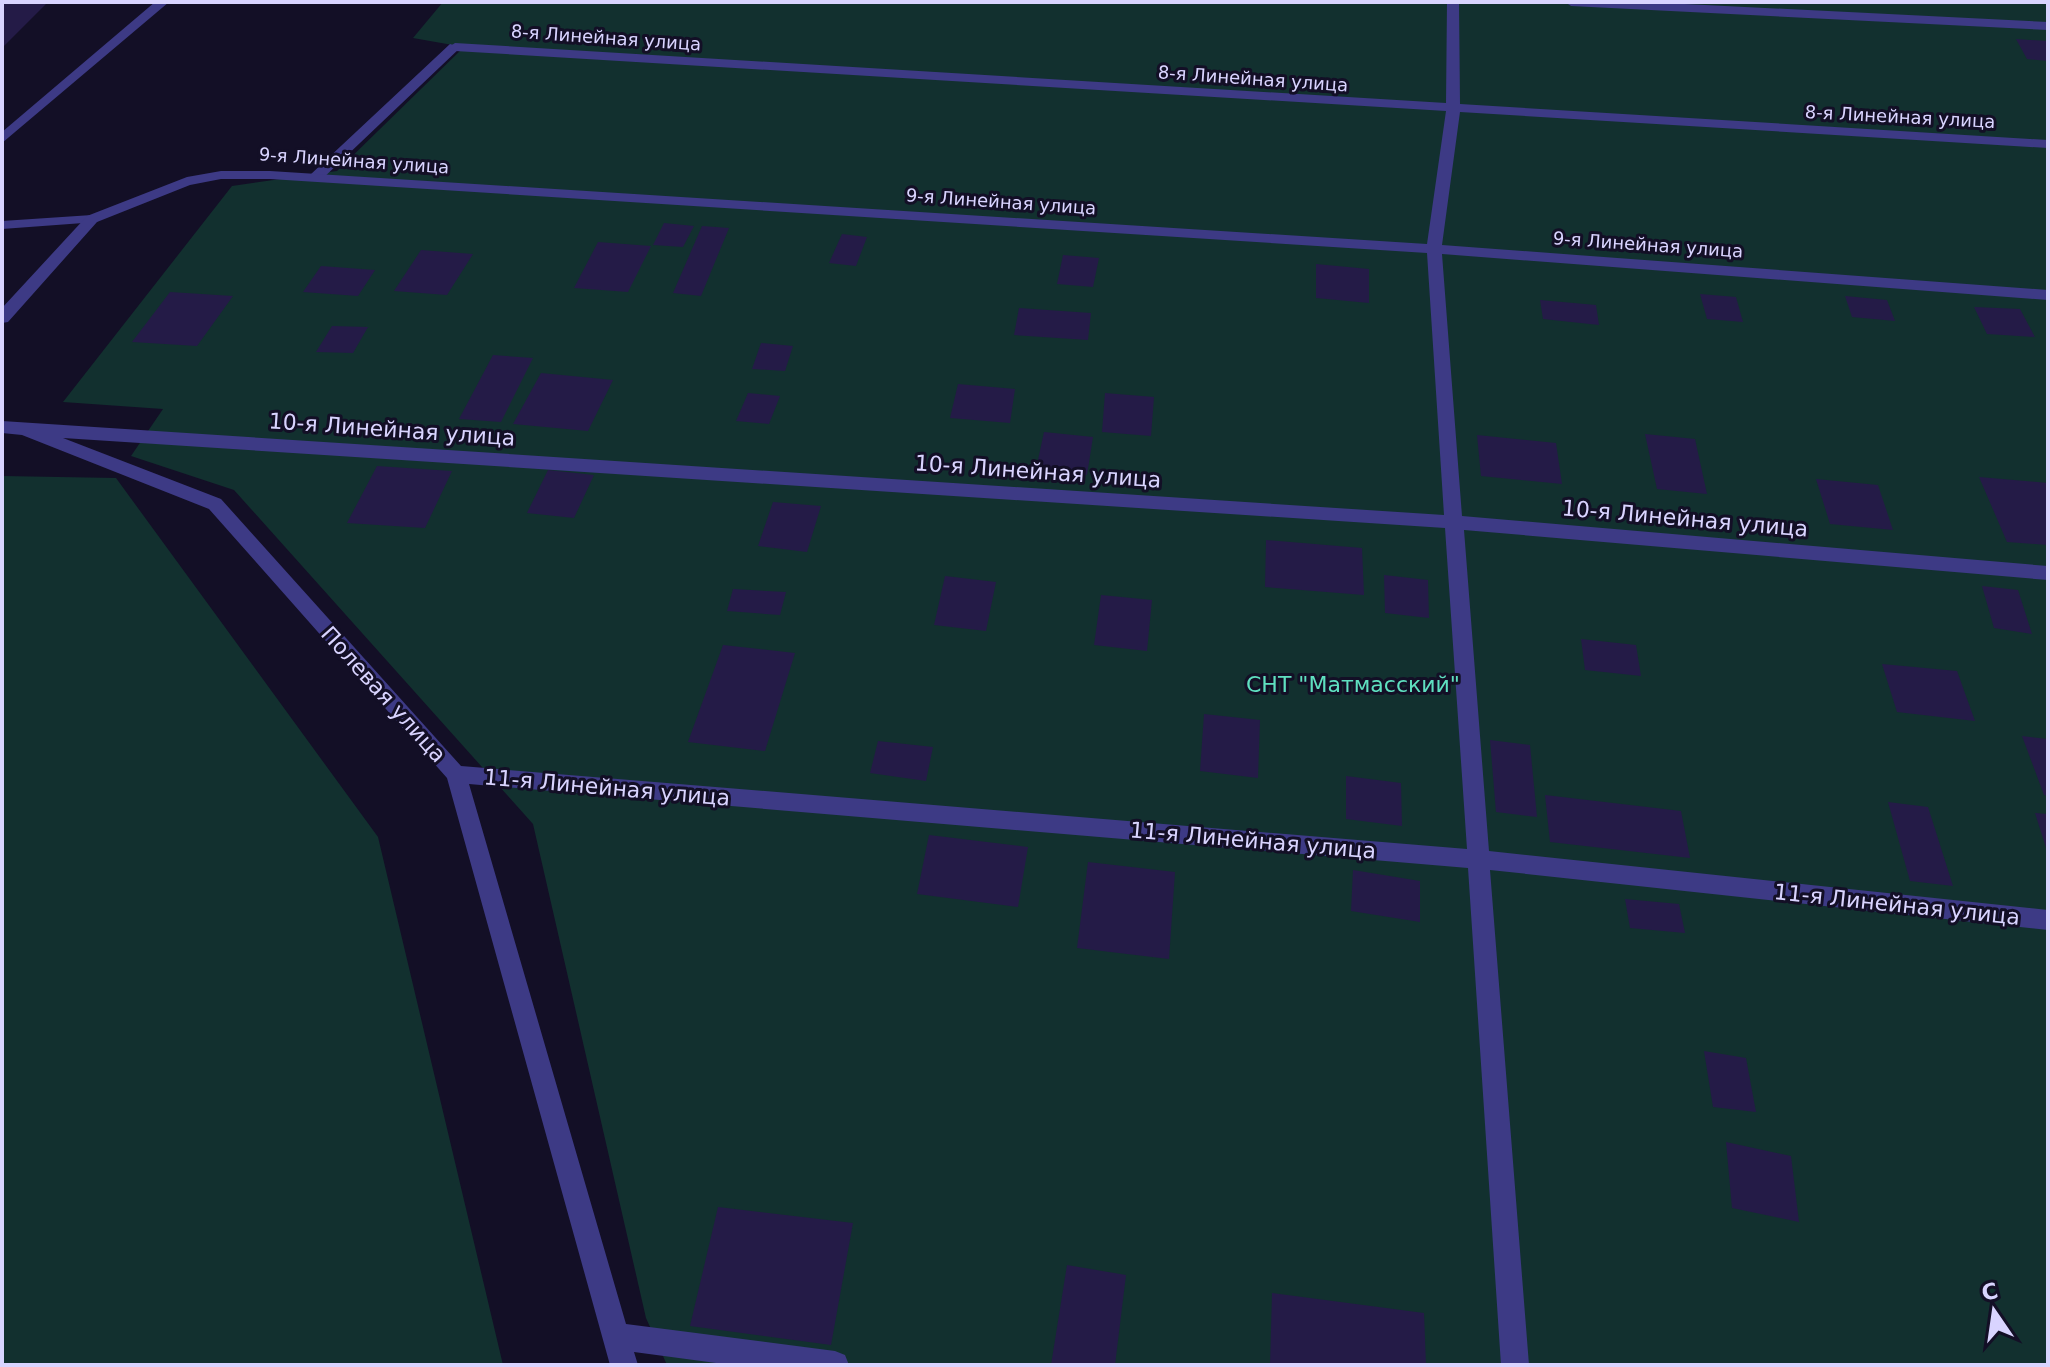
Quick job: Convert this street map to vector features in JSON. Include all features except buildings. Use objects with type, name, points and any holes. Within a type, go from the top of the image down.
[{"type":"street","points":[[2,139],[163,2]]},
{"type":"street","points":[[1453,2],[1453,110],[1434,249],[1475,859],[1515,1365]]},
{"type":"street","points":[[1571,2],[2048,26]]},
{"type":"street","name":"8-я Линейная улица","points":[[315,178],[455,47],[2048,144]]},
{"type":"street","name":"9-я Линейная улица","points":[[2,318],[92,219],[187,181],[221,175],[315,178],[1434,249],[2048,295]]},
{"type":"street","points":[[2,225],[92,219]]},
{"type":"street","name":"Полевая улица","points":[[2,427],[24,429],[215,504],[456,774],[624,1365]]},
{"type":"street","name":"10-я Линейная улица","points":[[24,429],[1453,522],[2048,573]]},
{"type":"street","name":"11-я Линейная улица","points":[[456,774],[1475,859],[2048,920]]},
{"type":"street","points":[[615,1336],[835,1365]]},
{"type":"green space","name":"СНТ \"Матмасский\"","points":[[443,2],[2048,2],[2048,1365],[667,1365],[646,1318],[533,824],[234,490],[131,456],[163,409],[63,402],[232,186],[337,171],[464,47],[413,38]]},
{"type":"green space","points":[[2,476],[116,478],[378,837],[503,1365],[2,1365]]}]
